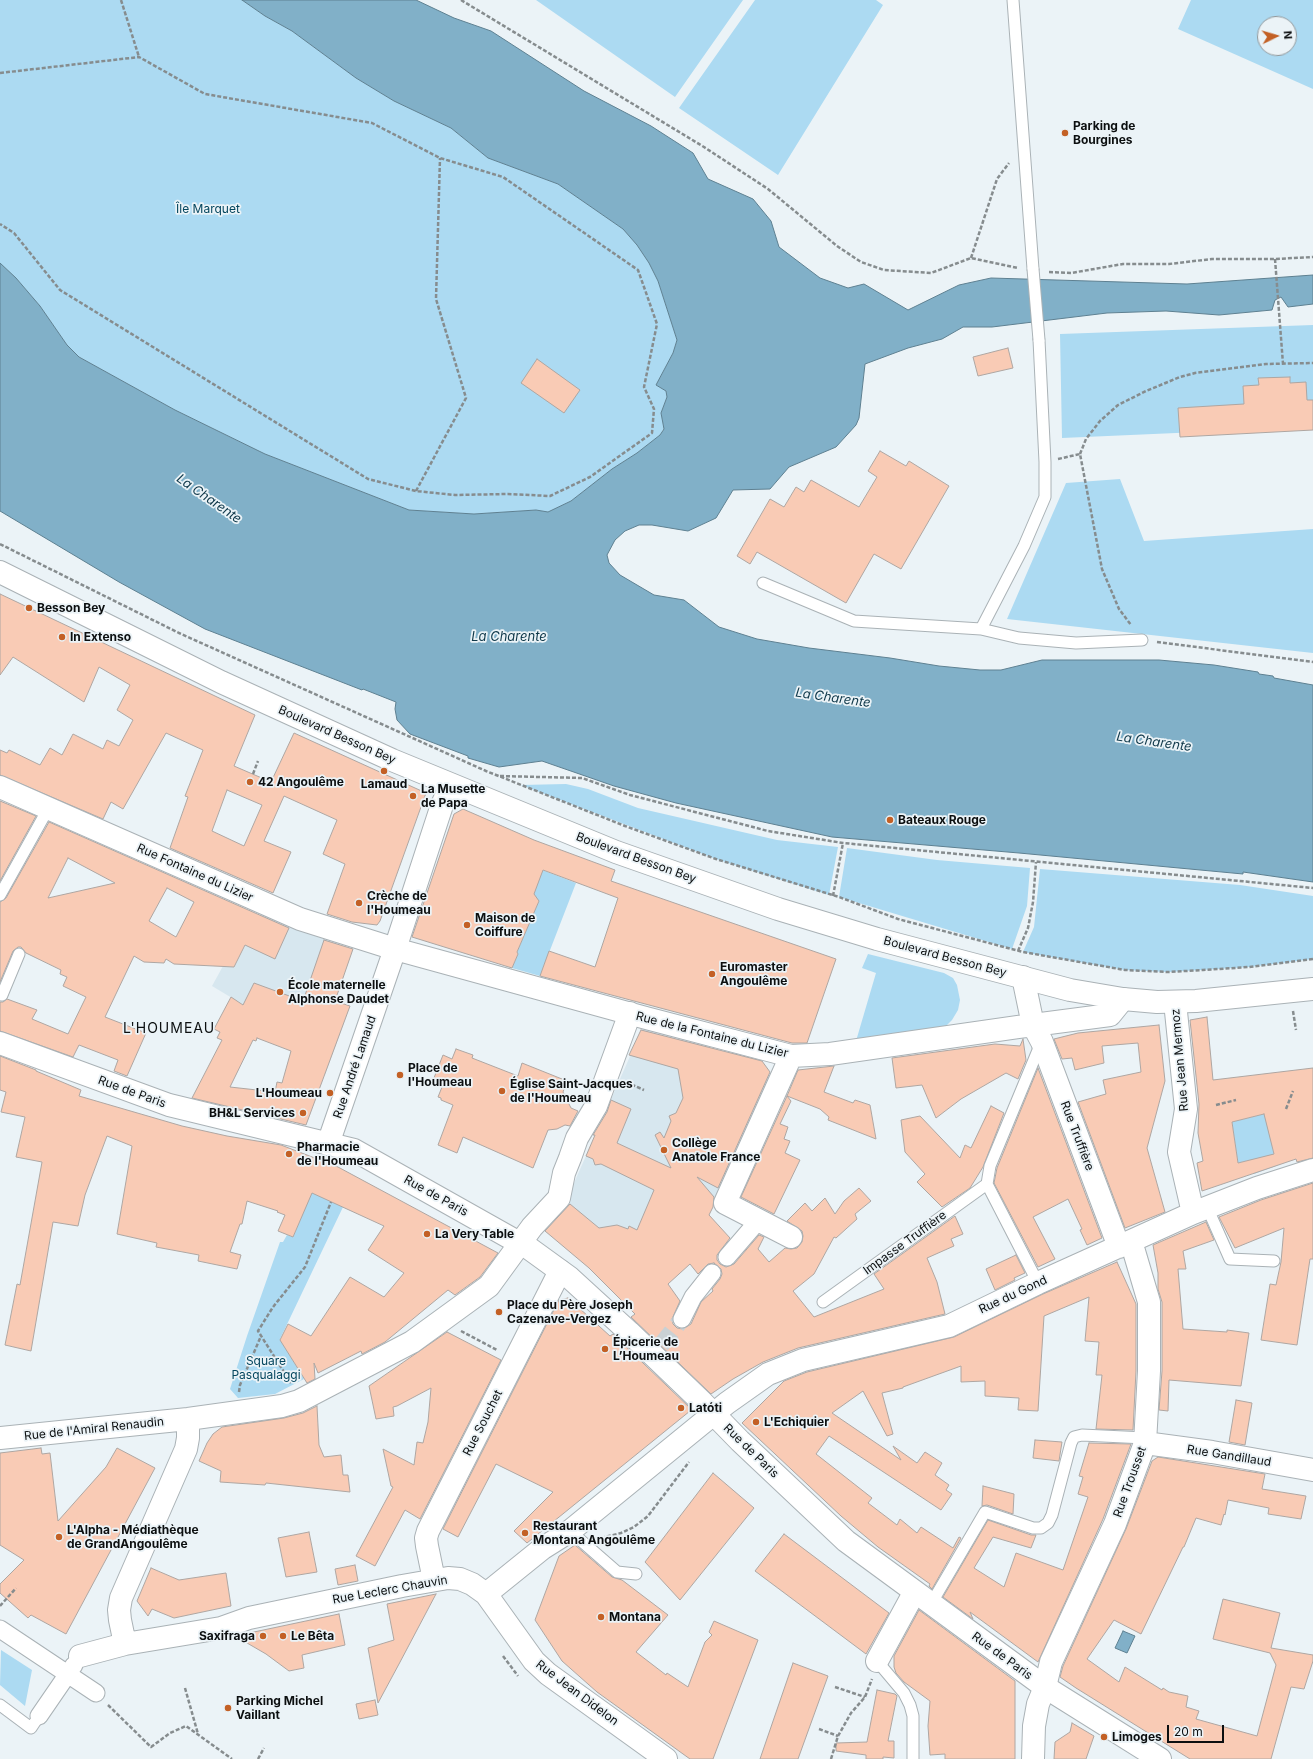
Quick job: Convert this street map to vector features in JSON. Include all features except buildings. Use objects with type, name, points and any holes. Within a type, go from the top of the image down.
[{"type":"street","name":"Boulevard Besson Bey","points":[[0,572],[221,682],[392,760],[616,852],[778,909],[876,939],[1070,990],[1122,999],[1196,1002],[1313,989]]},
{"type":"street","name":"Rue André Lamaud","points":[[328,1144],[450,785]]},
{"type":"street","name":"Rue Fontaine du Lizier","points":[[0,787],[300,919],[395,949]]},
{"type":"street","name":"Rue de la Fontaine du Lizier","points":[[395,949],[790,1056],[830,1054],[1037,1034],[1110,1015],[1122,999]]},
{"type":"street","name":"Rue Truffière","points":[[1024,977],[1037,1034],[1125,1244]]},
{"type":"street","name":"Rue Jean Mermoz","points":[[1175,1002],[1186,1109],[1179,1152],[1200,1210]]},
{"type":"street","name":"Rue de l'Amiral Renaudin","points":[[0,1438],[188,1419],[268,1409],[299,1401],[412,1342],[489,1286],[532,1227],[559,1198],[564,1173],[577,1138],[596,1106],[630,1013]]},
{"type":"street","name":"Rue de Paris","points":[[0,1043],[169,1105],[354,1150],[520,1244],[570,1278],[656,1350],[740,1441],[846,1541],[1045,1687],[1160,1759]]},
{"type":"street","points":[[790,1056],[725,1203],[791,1237]]},
{"type":"street","name":"Rue du Gond","points":[[714,1414],[764,1377],[776,1370],[819,1355],[949,1326],[1038,1283],[1200,1210],[1257,1188],[1313,1170]]},
{"type":"street","points":[[726,1257],[758,1221]]},
{"type":"street","name":"Rue Trousset","points":[[1033,1759],[1034,1726],[1038,1704],[1045,1687],[1051,1662],[1115,1524],[1145,1440],[1149,1371],[1149,1302],[1125,1244]]},
{"type":"street","name":"Rue Souchet","points":[[434,1580],[426,1538],[428,1531],[560,1271]]},
{"type":"street","points":[[682,1319],[692,1297],[712,1273]]},
{"type":"street","points":[[486,1594],[543,1548],[574,1535],[714,1414]]},
{"type":"street","points":[[125,1644],[119,1610],[121,1598],[186,1449],[188,1438],[188,1419]]},
{"type":"street","name":"Rue Gandillaud","points":[[1145,1440],[1313,1470]]},
{"type":"street","name":"Rue Leclerc Chauvin","points":[[80,1656],[125,1644],[221,1628],[249,1618],[434,1580],[448,1578],[460,1579],[472,1584],[486,1594]]},
{"type":"street","name":"Rue Jean Didelon","points":[[486,1594],[538,1665],[548,1674],[666,1759]]},
{"type":"street","points":[[877,1661],[923,1598]]},
{"type":"street","points":[[0,1629],[96,1693]]},
{"type":"street","points":[[39,1716],[80,1656]]},
{"type":"lane","points":[[981,630],[1024,546],[1045,497],[1045,462],[1039,340],[1013,0]]},
{"type":"lane","points":[[764,583],[854,621],[981,630],[1019,638],[1076,643],[1142,640]]},
{"type":"lane","points":[[0,895],[48,809]]},
{"type":"lane","points":[[0,994],[2,995],[19,954]]},
{"type":"lane","points":[[1037,1034],[990,1166],[987,1184],[1038,1283]]},
{"type":"lane","name":"Impasse Truffière","points":[[823,1302],[987,1184]]},
{"type":"lane","points":[[1200,1210],[1230,1259],[1274,1262]]},
{"type":"lane","points":[[923,1598],[986,1512],[1033,1528],[1040,1528],[1048,1523],[1052,1516],[1071,1443],[1074,1437],[1082,1435],[1145,1440]]},
{"type":"lane","points":[[574,1535],[618,1572],[636,1574]]},
{"type":"lane","points":[[877,1661],[904,1693],[910,1705],[913,1716],[913,1759]]},
{"type":"lane","points":[[0,1705],[31,1728],[39,1716]]},
{"type":"path","points":[[121,0],[139,57]]},
{"type":"path","points":[[461,0],[704,147],[768,189],[837,246],[861,262],[884,270],[931,273],[971,258],[1003,264]]},
{"type":"path","points":[[0,73],[139,57],[205,94],[372,124],[440,158],[503,178],[638,270],[657,324],[644,387],[654,410],[652,433],[590,477],[550,496],[508,494],[455,496],[416,491],[368,479],[60,290],[14,233],[0,224]]},
{"type":"path","points":[[971,258],[997,178],[1012,161],[1025,157]]},
{"type":"path","points":[[416,491],[466,398],[436,299],[440,158]]},
{"type":"path","points":[[1071,273],[1123,264],[1169,264],[1212,259],[1275,259],[1313,256]]},
{"type":"path","points":[[1275,259],[1283,364]]},
{"type":"path","points":[[1313,363],[1266,364],[1195,373],[1146,391],[1118,405],[1100,421],[1086,439],[1080,454],[1102,569],[1119,609],[1142,640],[1313,662]]},
{"type":"path","points":[[1045,462],[1080,454]]},
{"type":"path","points":[[0,544],[179,633],[499,776],[610,820],[716,859],[833,896],[898,919],[1018,950],[1125,970],[1168,972],[1249,967],[1313,959]]},
{"type":"path","points":[[402,739],[404,734]]},
{"type":"path","points":[[253,774],[258,761]]},
{"type":"path","points":[[499,776],[582,778],[630,795],[760,829],[843,843],[1313,888]]},
{"type":"path","points":[[833,896],[843,843]]},
{"type":"path","points":[[1018,950],[1029,921],[1033,902],[1036,862]]},
{"type":"path","points":[[629,1083],[644,1090]]},
{"type":"path","points":[[1286,1108],[1293,1092]]},
{"type":"path","points":[[1216,1105],[1236,1100]]},
{"type":"path","points":[[299,1401],[293,1386],[258,1331],[273,1307],[305,1267],[331,1202]]},
{"type":"path","points":[[446,1318],[452,1327],[515,1359]]},
{"type":"path","points":[[240,1389],[240,1384],[260,1336]]},
{"type":"path","points":[[574,1535],[608,1538],[634,1527],[648,1516],[693,1457]]},
{"type":"path","points":[[0,1606],[16,1588]]},
{"type":"path","points":[[831,1759],[838,1736],[851,1713],[870,1690],[877,1661]]},
{"type":"path","points":[[835,1687],[865,1697]]},
{"type":"path","points":[[185,1688],[198,1734]]},
{"type":"path","points":[[96,1693],[151,1747],[170,1733],[186,1726],[232,1759]]},
{"type":"path","points":[[819,1728],[838,1736]]},
{"type":"path","points":[[258,1759],[264,1748]]},
{"type":"shaded area","name":"École maternelle Alphonse Daudet","points":[[262,914],[290,927],[353,949],[335,1000],[350,1006],[325,1075],[302,1068],[306,1057],[242,1004],[212,986],[223,966],[234,967]]},
{"type":"shaded area","name":"Collège Anatole France","points":[[643,1027],[709,1046],[707,1053],[727,1055],[733,1052],[758,1059],[767,1068],[770,1081],[716,1202],[704,1196],[602,1250],[589,1268],[543,1229],[566,1201]]},
{"type":"green space","name":"Île Marquet","points":[[0,0],[242,0],[265,16],[292,31],[356,78],[394,101],[451,128],[488,158],[558,184],[623,229],[637,245],[649,263],[658,281],[677,340],[673,353],[656,385],[666,391],[667,397],[661,413],[664,428],[660,435],[637,453],[612,469],[571,501],[548,512],[536,510],[474,514],[409,510],[265,454],[175,410],[79,357],[67,345],[40,306],[16,278],[0,263]]},
{"type":"green space","points":[[536,0],[743,0],[675,97]]},
{"type":"green space","points":[[755,0],[876,0],[883,5],[778,175],[679,108]]},
{"type":"green space","points":[[1191,0],[1313,0],[1313,89],[1178,29]]},
{"type":"green space","points":[[1313,325],[1313,427],[1062,438],[1060,334]]},
{"type":"green space","points":[[1120,479],[1144,541],[1313,529],[1313,653],[1007,619],[1066,483]]},
{"type":"green space","points":[[566,784],[588,789],[638,808],[777,840],[838,847],[829,895],[716,859],[521,785]]},
{"type":"green space","points":[[847,848],[937,860],[1030,868],[1027,906],[1012,949],[839,897]]},
{"type":"green space","points":[[537,868],[576,883],[540,976],[512,968],[518,954],[517,952],[539,901],[532,897]]},
{"type":"green space","points":[[1040,869],[1240,885],[1313,896],[1313,959],[1249,967],[1168,972],[1125,970],[1023,952],[1034,927]]},
{"type":"green space","points":[[868,954],[944,973],[953,978],[957,985],[960,1000],[958,1010],[952,1020],[944,1028],[856,1041],[876,973],[862,968]]},
{"type":"green space","points":[[1296,1106],[1271,1140],[1276,1166],[1254,1174],[1250,1160],[1238,1163],[1232,1122]]},
{"type":"green space","name":"Square Pasqualaggi","points":[[307,1190],[343,1207],[280,1339],[304,1379],[275,1394],[238,1398],[230,1389],[247,1336],[280,1242],[283,1242],[287,1235],[293,1237],[301,1218]]},
{"type":"green space","points":[[1,1650],[32,1670],[25,1706],[0,1685]]},
{"type":"water","name":"La Charente","points":[[242,0],[416,0],[454,18],[491,31],[584,91],[651,126],[693,153],[708,179],[753,199],[771,221],[779,247],[820,278],[848,288],[864,284],[908,310],[959,285],[991,278],[1187,284],[1313,275],[1313,304],[1288,307],[1281,297],[1275,300],[1272,310],[1219,315],[1166,311],[1107,313],[992,327],[963,327],[942,339],[908,348],[865,364],[859,418],[856,425],[836,447],[789,467],[770,489],[733,490],[716,518],[688,531],[652,525],[639,525],[625,531],[615,540],[607,555],[609,563],[620,575],[654,595],[684,600],[719,627],[757,639],[809,648],[890,658],[939,666],[980,670],[1001,670],[1042,660],[1159,660],[1214,665],[1258,672],[1259,674],[1273,676],[1274,678],[1313,685],[1313,882],[1243,872],[1243,874],[832,837],[676,803],[614,786],[542,761],[499,767],[468,758],[468,756],[410,734],[397,720],[395,709],[396,702],[205,629],[119,582],[0,511],[0,263],[16,278],[40,306],[67,345],[79,357],[175,410],[265,454],[409,510],[474,514],[536,510],[548,512],[571,501],[612,469],[637,453],[660,435],[664,429],[661,413],[667,397],[666,391],[656,385],[673,353],[677,340],[658,281],[649,263],[637,245],[623,229],[558,184],[488,158],[451,128],[394,101],[356,78],[292,31],[265,16]]},
{"type":"water","points":[[1123,1631],[1135,1636],[1127,1653],[1115,1648]]},
{"type":"tunnel","points":[[661,1345],[682,1319]]},
{"type":"place","name":"Parking de Bourgines","points":[[1065,133]]},
{"type":"place","name":"Besson Bey","points":[[29,608]]},
{"type":"place","name":"In Extenso","points":[[62,637]]},
{"type":"place","name":"Lamaud","points":[[384,771]]},
{"type":"place","name":"42 Angoulême","points":[[250,782]]},
{"type":"place","name":"La Musette de Papa","points":[[413,796]]},
{"type":"place","name":"Bateaux Rouge","points":[[890,820]]},
{"type":"place","name":"Crèche de l'Houmeau","points":[[359,903]]},
{"type":"place","name":"Maison de Coiffure","points":[[467,925]]},
{"type":"place","name":"Euromaster Angoulême","points":[[712,974]]},
{"type":"place","name":"École maternelle Alphonse Daudet","points":[[280,992]]},
{"type":"place","name":"Place de l'Houmeau","points":[[400,1075]]},
{"type":"place","name":"Église Saint-Jacques de l'Houmeau","points":[[502,1091]]},
{"type":"place","name":"L'Houmeau","points":[[330,1093]]},
{"type":"place","name":"BH&L Services","points":[[303,1113]]},
{"type":"place","name":"Collège Anatole France","points":[[664,1150]]},
{"type":"place","name":"Pharmacie de l'Houmeau","points":[[289,1154]]},
{"type":"place","name":"La Very Table","points":[[427,1234]]},
{"type":"place","name":"Place du Père Joseph Cazenave-Vergez","points":[[499,1312]]},
{"type":"place","name":"Épicerie de L’Houmeau","points":[[605,1349]]},
{"type":"place","name":"Latóti","points":[[681,1408]]},
{"type":"place","name":"L'Echiquier","points":[[756,1422]]},
{"type":"place","name":"Restaurant Montana Angoulême","points":[[525,1533]]},
{"type":"place","name":"L'Alpha - Médiathèque de GrandAngoulême","points":[[59,1537]]},
{"type":"place","name":"Montana","points":[[601,1617]]},
{"type":"place","name":"Saxifraga","points":[[263,1636]]},
{"type":"place","name":"Le Bêta","points":[[283,1636]]},
{"type":"place","name":"Parking Michel Vaillant","points":[[228,1708]]},
{"type":"place","name":"Limoges","points":[[1104,1737]]},
{"type":"district","name":"L'HOUMEAU","points":[[169,1029]]}]
